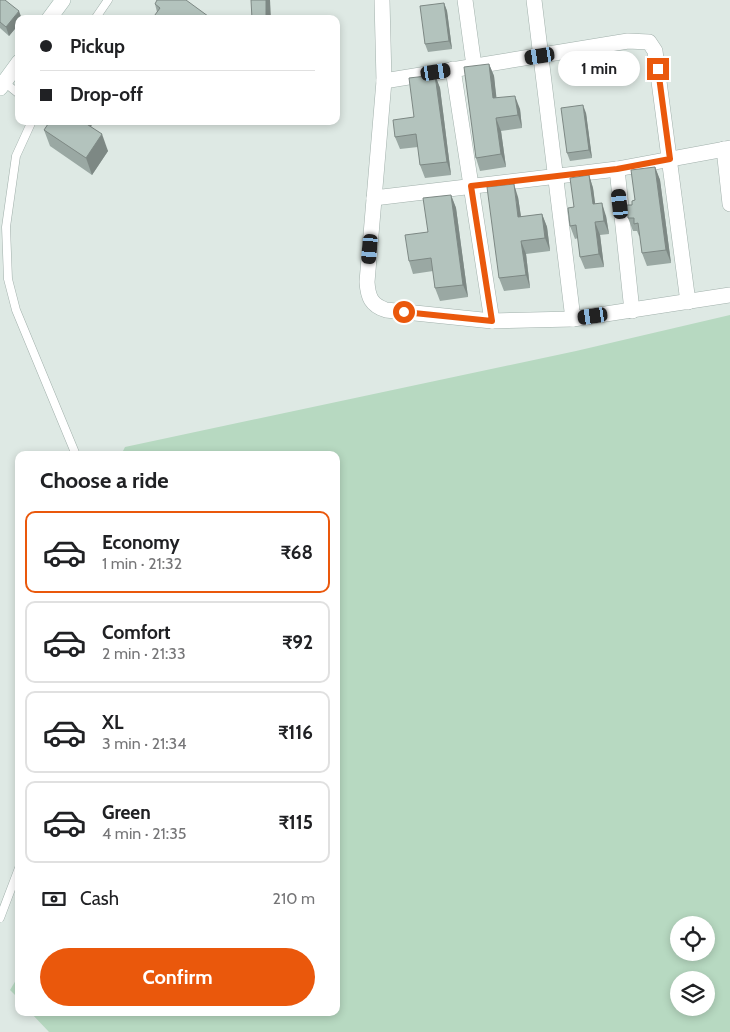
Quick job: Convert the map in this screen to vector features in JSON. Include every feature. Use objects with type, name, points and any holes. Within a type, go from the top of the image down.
[{"type":"street","points":[[52,15],[63,0]]},
{"type":"street","points":[[382,0],[384,81],[367,282],[369,299],[373,304],[386,310],[492,321],[573,319],[730,296]]},
{"type":"street","points":[[465,0],[474,66]]},
{"type":"street","points":[[534,0],[573,319]]},
{"type":"street","points":[[384,81],[628,41],[649,42],[655,51],[688,302]]},
{"type":"street","points":[[2,85],[15,67]]},
{"type":"street","points":[[453,69],[492,321]]},
{"type":"street","points":[[374,198],[617,169],[727,148],[730,204]]},
{"type":"street","points":[[617,169],[632,311]]},
{"type":"lane","points":[[98,15],[108,0]]},
{"type":"lane","points":[[2,85],[15,92]]},
{"type":"lane","points":[[30,125],[16,156],[6,226],[8,279],[16,310],[74,451]]},
{"type":"lane","points":[[0,918],[15,879]]},
{"type":"green space","points":[[730,315],[730,1032],[49,1032],[34,1016],[340,1016],[340,451],[123,451],[125,447],[576,351]]},
{"type":"green space","points":[[15,982],[15,995],[10,990]]},
{"type":"building","points":[[0,0],[5,0],[19,11],[6,27],[0,22]]},
{"type":"building","points":[[157,0],[186,0],[207,15],[155,15],[160,8],[155,4]]},
{"type":"building","points":[[251,0],[266,0],[266,15],[252,15]]},
{"type":"building","points":[[444,3],[449,41],[425,44],[420,6]]},
{"type":"building","points":[[489,64],[493,98],[515,96],[518,115],[496,118],[501,154],[476,158],[464,67]]},
{"type":"building","points":[[435,75],[447,162],[420,165],[416,134],[395,137],[393,120],[414,117],[409,78]]},
{"type":"building","points":[[583,105],[589,150],[567,153],[561,108]]},
{"type":"building","points":[[47,125],[88,125],[102,134],[86,158],[44,130]]},
{"type":"building","points":[[655,167],[666,250],[642,253],[638,223],[634,224],[634,218],[628,218],[627,205],[632,205],[632,201],[635,200],[631,170]]},
{"type":"building","points":[[589,175],[593,204],[602,203],[604,221],[595,222],[599,254],[580,257],[576,225],[570,226],[568,208],[574,207],[570,178]]},
{"type":"building","points":[[514,184],[518,217],[542,214],[545,238],[521,241],[526,275],[499,278],[487,187]]},
{"type":"building","points":[[451,195],[463,285],[435,288],[431,258],[409,261],[405,235],[428,232],[423,198]]},
{"type":"route","points":[[404,312],[492,321],[471,186],[617,169],[670,159],[658,69]]}]
